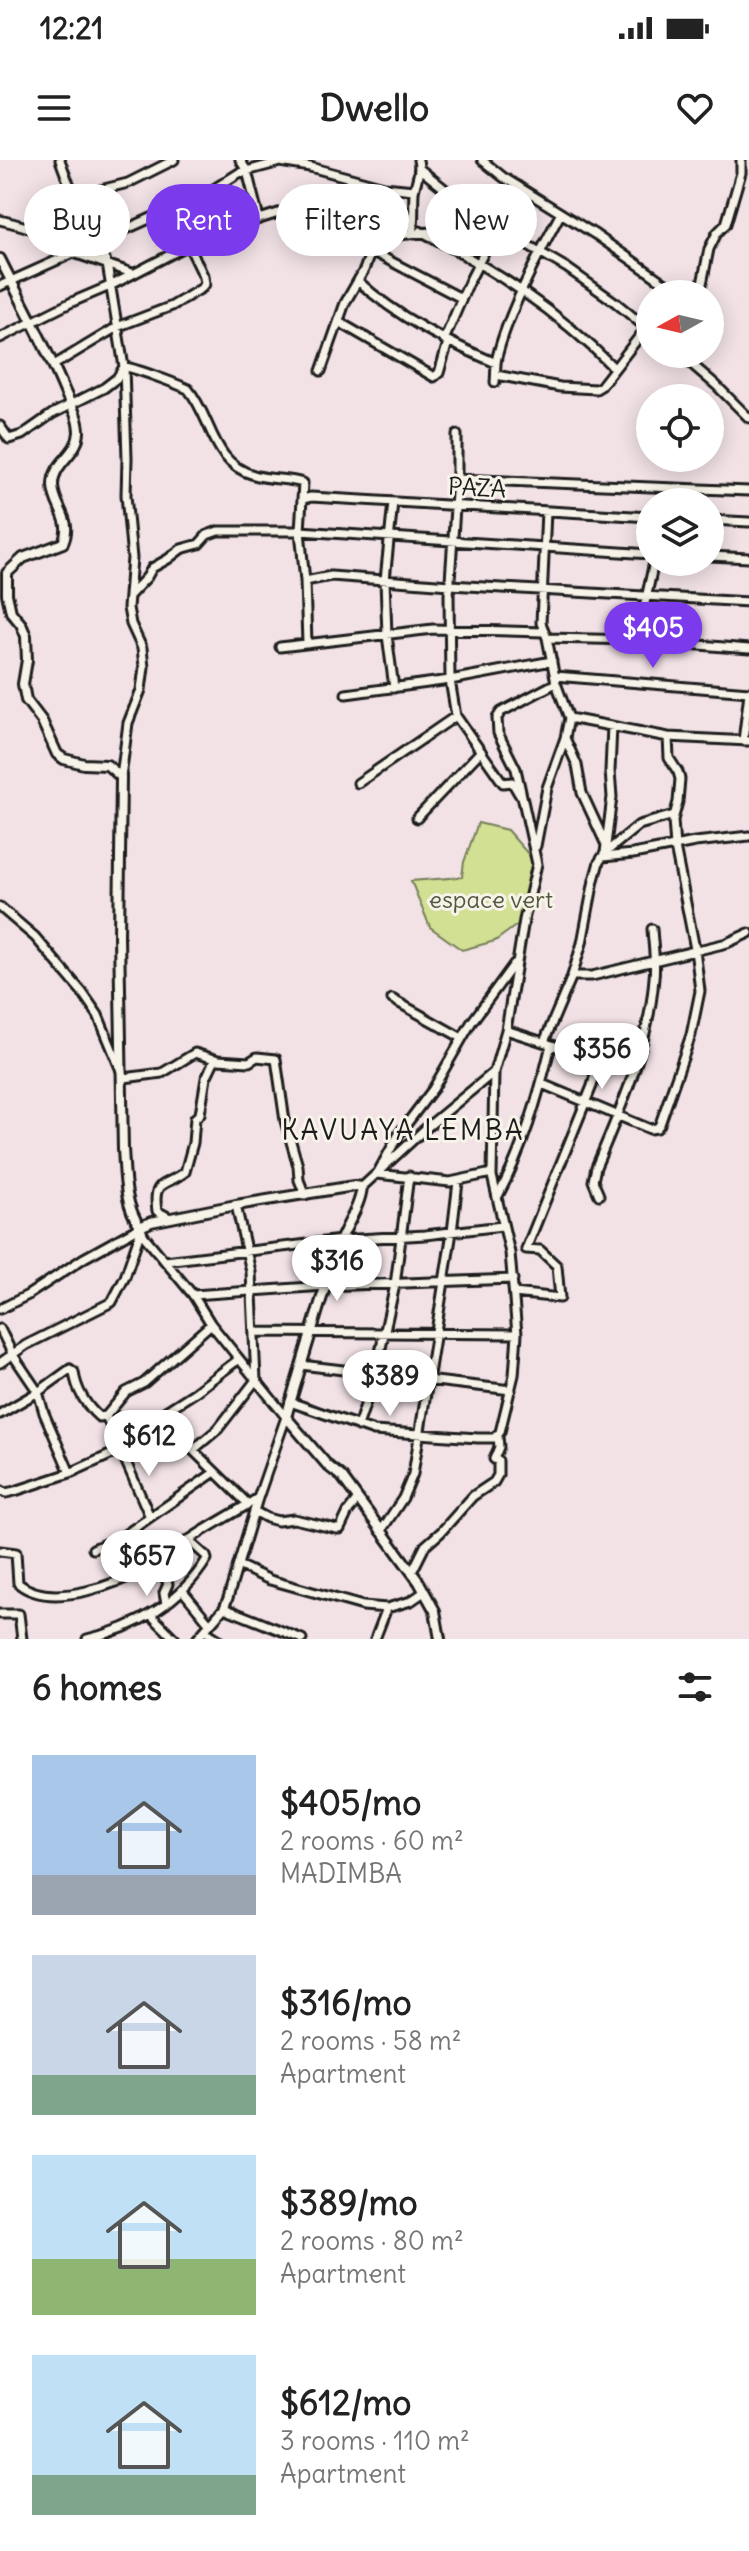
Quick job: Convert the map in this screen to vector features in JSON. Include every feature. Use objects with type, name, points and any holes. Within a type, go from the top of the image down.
[{"type":"street","points":[[60,160],[70,184]]},
{"type":"street","points":[[124,184],[174,160]]},
{"type":"street","points":[[240,160],[250,184]]},
{"type":"street","points":[[482,160],[515,184]]},
{"type":"street","points":[[703,280],[709,249],[726,224],[741,173],[741,160]]},
{"type":"street","points":[[221,184],[234,175],[277,162],[310,167],[384,187],[414,190]]},
{"type":"street","points":[[416,232],[414,190],[419,164]]},
{"type":"street","points":[[419,164],[442,184]]},
{"type":"street","points":[[537,198],[659,280]]},
{"type":"street","points":[[561,213],[522,291],[496,363],[496,379],[596,389],[636,343]]},
{"type":"street","points":[[0,220],[24,226]]},
{"type":"street","points":[[409,232],[425,231]]},
{"type":"street","points":[[416,232],[478,262],[522,291],[562,321],[614,368]]},
{"type":"street","points":[[537,250],[590,283],[636,320]]},
{"type":"street","points":[[0,286],[62,256]]},
{"type":"street","points":[[83,256],[132,273]]},
{"type":"street","points":[[103,256],[112,285],[124,367],[126,495],[132,558],[129,617],[142,648],[144,667],[141,690],[128,723],[121,777],[119,936],[125,1178],[130,1209],[140,1228],[193,1295],[211,1324],[286,1417],[328,1466],[342,1477],[412,1572],[435,1611],[440,1639]]},
{"type":"street","points":[[0,338],[168,256]]},
{"type":"street","points":[[54,365],[117,327],[172,306],[202,288],[204,277],[194,256]]},
{"type":"street","points":[[321,371],[349,296],[369,256]]},
{"type":"street","points":[[381,256],[461,298]]},
{"type":"street","points":[[339,322],[434,377],[439,373],[461,298],[481,256]]},
{"type":"street","points":[[0,259],[78,419],[78,442],[57,467],[53,477],[53,489],[65,517],[66,540],[23,558],[6,577],[11,612],[26,636],[24,695],[42,721],[53,748],[64,759],[91,766],[107,765],[121,777]]},
{"type":"street","points":[[358,281],[375,297],[446,341],[496,363]]},
{"type":"street","points":[[0,426],[9,439],[17,437],[114,381],[124,367]]},
{"type":"street","points":[[124,367],[133,367],[141,373],[188,389],[227,461],[254,475],[301,481],[304,486],[300,531],[307,644]]},
{"type":"street","points":[[697,368],[749,418]]},
{"type":"street","points":[[457,435],[449,628],[450,680],[456,716],[500,781],[512,782],[525,802]]},
{"type":"street","points":[[457,479],[749,491]]},
{"type":"street","name":"PAZA","points":[[303,499],[311,497],[636,516]]},
{"type":"street","points":[[393,502],[385,580],[387,635],[394,688]]},
{"type":"street","points":[[535,848],[547,788],[569,718],[556,679],[540,609],[546,511]]},
{"type":"street","points":[[724,521],[749,522]]},
{"type":"street","points":[[129,596],[152,568],[218,531],[300,531],[636,553]]},
{"type":"street","points":[[724,557],[749,558]]},
{"type":"street","points":[[305,581],[331,576],[749,602]]},
{"type":"street","points":[[637,640],[651,576]]},
{"type":"street","points":[[280,647],[449,628],[749,649]]},
{"type":"street","points":[[346,694],[450,680],[552,661]]},
{"type":"street","points":[[412,1572],[425,1546],[498,1475],[498,1461],[494,1459],[511,1390],[517,1334],[510,1253],[492,1173],[494,1072],[506,1030],[524,920],[537,871],[525,802],[516,769],[498,733],[497,718],[506,709],[556,679],[749,692],[746,741],[668,737],[569,718]]},
{"type":"street","points":[[358,783],[456,716]]},
{"type":"street","points":[[497,1198],[513,1169],[536,1108],[548,1043],[582,943],[594,880],[605,852],[612,797],[612,726]]},
{"type":"street","points":[[542,1084],[650,1129],[660,1124],[683,1059],[700,991],[675,847],[674,815],[680,779],[669,758],[668,737]]},
{"type":"street","points":[[565,738],[605,852]]},
{"type":"street","points":[[417,818],[481,751]]},
{"type":"street","points":[[605,852],[639,825],[674,815]]},
{"type":"street","points":[[605,852],[675,847],[749,836]]},
{"type":"street","points":[[0,907],[35,937],[91,1004],[124,1078]]},
{"type":"street","points":[[599,1195],[593,1181],[596,1167],[638,1058],[652,1002],[652,929]]},
{"type":"street","points":[[572,976],[592,976],[727,943],[749,933]]},
{"type":"street","points":[[377,1174],[383,1160],[433,1089],[483,1004],[514,964]]},
{"type":"street","points":[[392,999],[462,1038]]},
{"type":"street","points":[[506,1030],[597,1061],[596,1075],[526,1249],[540,1250],[557,1266],[560,1298],[514,1293]]},
{"type":"street","points":[[124,1078],[162,1073],[195,1053],[215,1059],[249,1062],[257,1057],[267,1057],[278,1061],[285,1121],[305,1195]]},
{"type":"street","points":[[170,1218],[157,1211],[156,1194],[162,1183],[185,1172],[193,1143],[195,1118],[200,1114],[206,1078],[215,1059]]},
{"type":"street","points":[[197,1639],[224,1608],[251,1508],[258,1498],[325,1286],[362,1187],[494,1072]]},
{"type":"street","points":[[377,1174],[458,1182],[492,1173]]},
{"type":"street","points":[[358,1426],[375,1375],[395,1285],[409,1176]]},
{"type":"street","points":[[381,1531],[411,1479],[429,1381],[458,1182]]},
{"type":"street","points":[[0,1309],[145,1224],[236,1205],[362,1187]]},
{"type":"street","points":[[193,1450],[218,1429],[256,1380],[253,1291],[248,1251],[236,1205]]},
{"type":"street","points":[[165,1261],[341,1240],[502,1226]]},
{"type":"street","points":[[0,1363],[26,1345],[112,1302],[123,1283],[140,1228]]},
{"type":"street","points":[[193,1295],[513,1279]]},
{"type":"street","points":[[0,1414],[71,1369],[78,1389],[92,1411],[99,1417],[106,1416],[126,1392],[144,1383],[211,1324]]},
{"type":"street","points":[[0,1329],[38,1392],[70,1473]]},
{"type":"street","points":[[255,1332],[517,1334]]},
{"type":"street","points":[[0,1490],[6,1493],[15,1491],[70,1473],[121,1450],[158,1416],[239,1359]]},
{"type":"street","points":[[301,1365],[511,1390]]},
{"type":"street","points":[[290,1402],[383,1433],[478,1438],[498,1436]]},
{"type":"street","points":[[106,1416],[150,1517]]},
{"type":"street","points":[[158,1416],[251,1508],[278,1521],[298,1520],[340,1529],[358,1499]]},
{"type":"street","points":[[93,1549],[123,1536],[215,1472]]},
{"type":"street","points":[[0,1551],[16,1553],[20,1585],[35,1592],[81,1593],[127,1578],[188,1540],[251,1508]]},
{"type":"street","points":[[87,1639],[107,1637],[151,1615],[183,1591],[207,1559],[188,1540]]},
{"type":"street","points":[[164,1557],[162,1569],[168,1584],[164,1593],[166,1604]]},
{"type":"street","points":[[238,1565],[270,1580],[363,1606],[387,1608],[411,1601],[424,1592]]},
{"type":"street","points":[[183,1591],[218,1639]]},
{"type":"street","points":[[224,1608],[302,1639]]},
{"type":"street","points":[[375,1639],[387,1608]]},
{"type":"street","points":[[0,1614],[19,1614],[22,1639]]},
{"type":"street","points":[[151,1615],[175,1639]]},
{"type":"green space","name":"espace vert","points":[[478,823],[507,830],[537,864],[524,920],[495,941],[462,950],[430,927],[411,881],[462,877]]},
{"type":"district","name":"KAVUAYA LEMBA","points":[[403,1130]]}]
